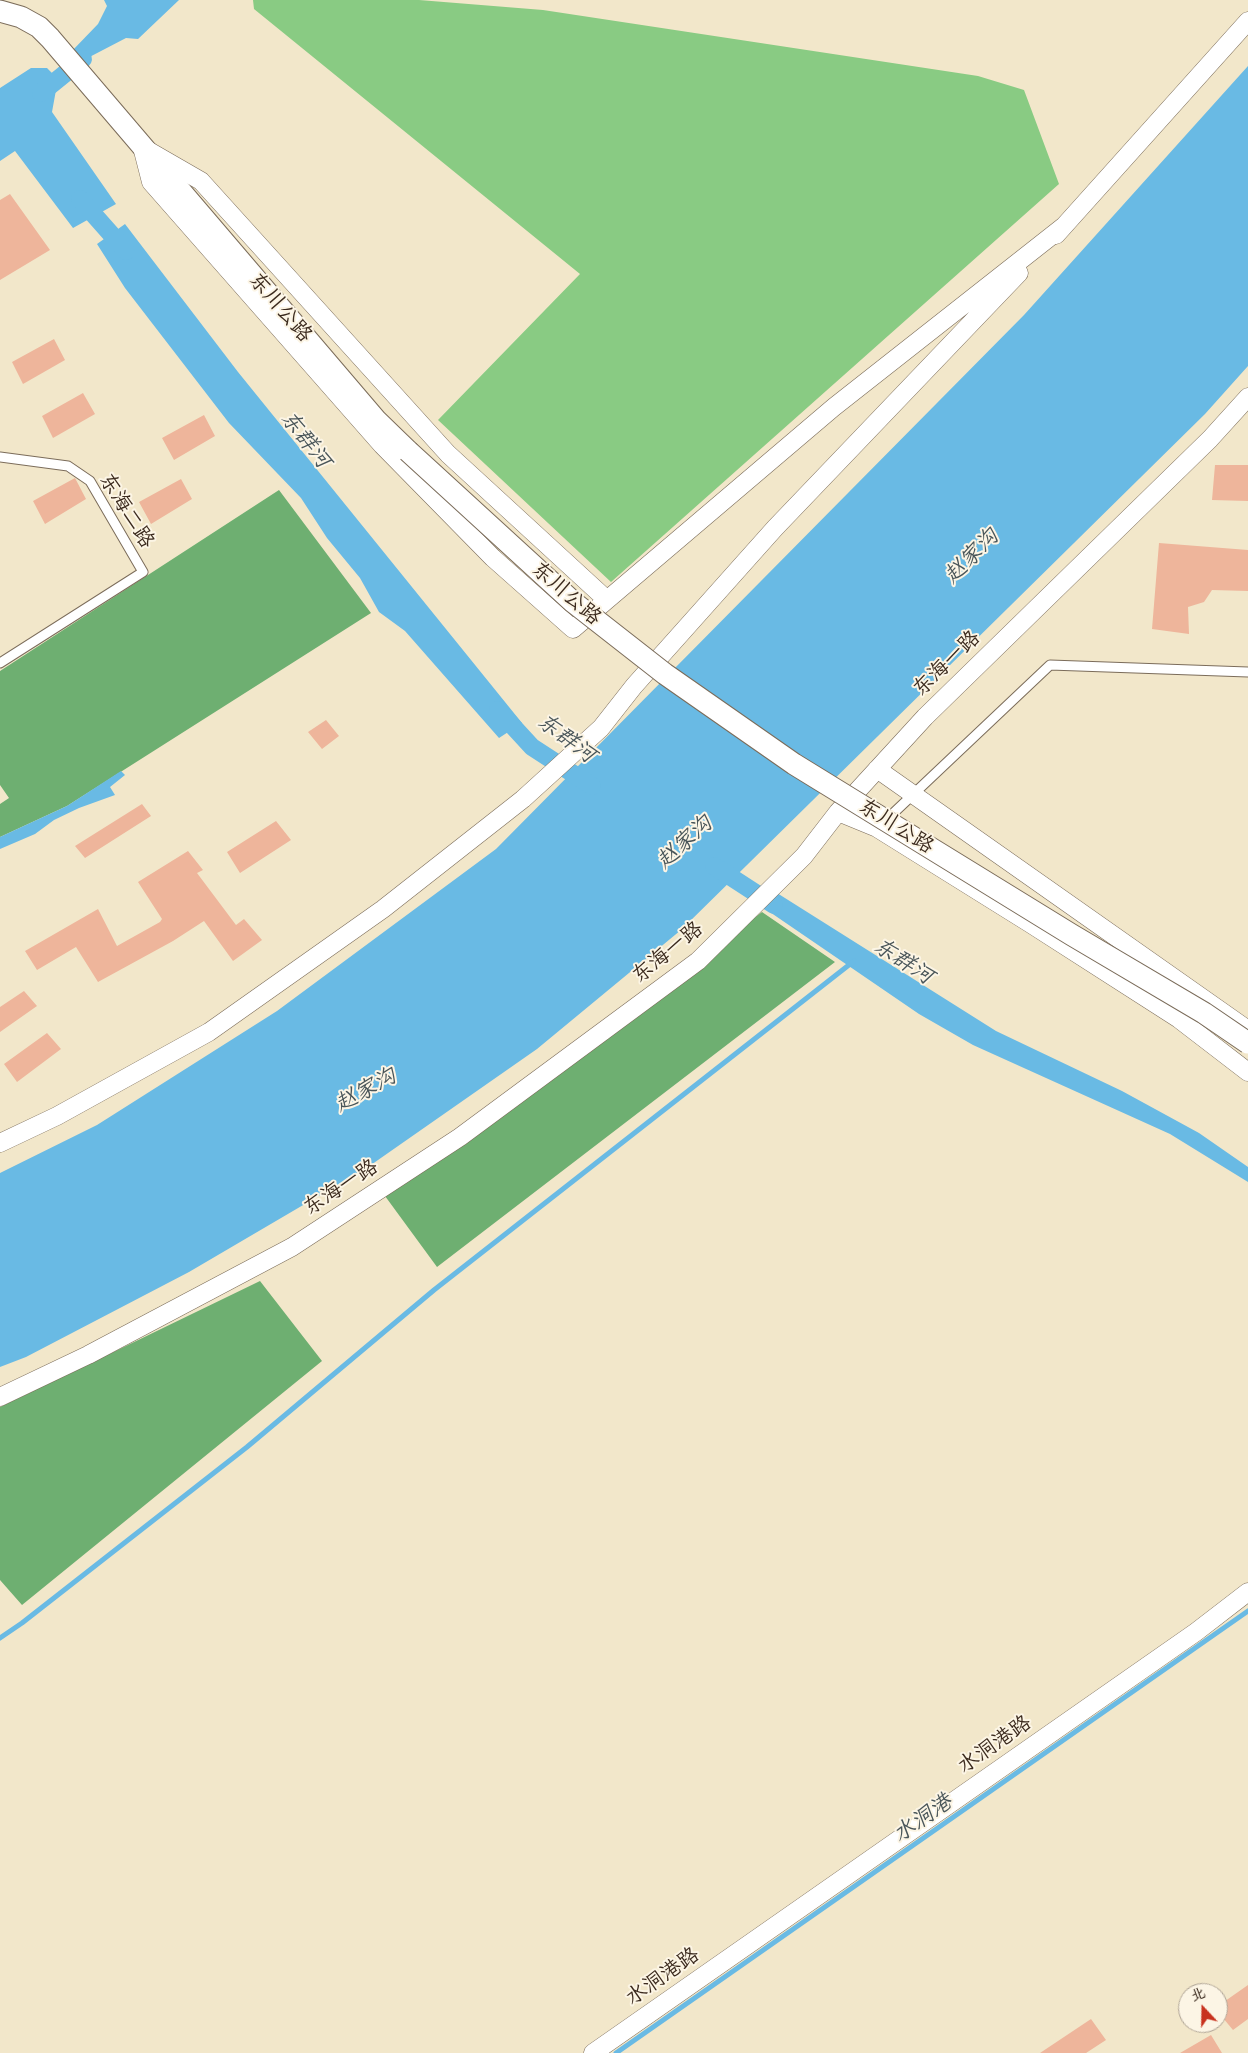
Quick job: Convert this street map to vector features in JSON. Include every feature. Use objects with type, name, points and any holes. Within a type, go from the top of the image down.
[{"type":"street","name":"东川公路","points":[[0,11],[21,17],[39,27],[50,38],[376,420],[573,602],[681,685],[794,764],[1072,935],[1204,1013],[1248,1043]]},
{"type":"street","points":[[0,1143],[57,1116],[209,1032],[384,909],[523,799],[601,728],[634,686],[774,528],[1064,226],[1248,22]]},
{"type":"street","points":[[142,147],[151,182],[369,430],[494,558],[573,629],[834,408],[1064,226]]},
{"type":"street","points":[[142,147],[201,180],[448,454],[606,600]]},
{"type":"street","name":"东海一路","points":[[0,1397],[88,1355],[292,1247],[460,1137],[698,961],[804,856],[838,812],[924,716],[1210,439],[1248,397]]},
{"type":"street","points":[[876,769],[1248,1030]]},
{"type":"street","points":[[838,812],[877,828],[1178,1019],[1248,1072]]},
{"type":"street","name":"水洞港路","points":[[593,2053],[1188,1638],[1248,1592]]},
{"type":"lane","name":"东海二路","points":[[0,457],[68,466],[90,481],[143,572],[0,663]]},
{"type":"lane","points":[[877,828],[1050,665],[1248,672]]},
{"type":"green space","points":[[253,0],[419,0],[543,10],[978,76],[1024,90],[1059,184],[611,582],[438,420],[580,274],[254,9]]},
{"type":"green space","points":[[279,490],[371,613],[67,806],[0,837],[0,804],[9,798],[0,785],[0,671]]},
{"type":"green space","points":[[762,912],[835,962],[437,1267],[385,1196]]},
{"type":"green space","points":[[260,1281],[322,1361],[22,1605],[0,1580],[0,1407]]},
{"type":"water","points":[[104,0],[179,0],[138,39],[126,38],[78,63],[71,52],[98,24],[107,6]]},
{"type":"water","name":"赵家沟","points":[[1248,66],[1248,366],[1205,414],[681,930],[537,1049],[368,1167],[189,1272],[26,1357],[0,1367],[0,1173],[97,1125],[277,1011],[496,849],[1024,315]]},
{"type":"water","points":[[31,68],[47,68],[58,79],[52,112],[116,204],[73,228],[15,151],[0,161],[0,88]]},
{"type":"water","points":[[125,224],[238,372],[522,723],[499,738],[405,631],[379,612],[360,578],[327,538],[301,498],[229,423],[125,288],[97,244]]},
{"type":"water","points":[[121,771],[125,775],[110,787],[115,795],[79,808],[54,820],[35,834],[0,849],[0,837],[67,806]]},
{"type":"water","points":[[777,893],[996,1031],[1122,1091],[1199,1133],[1248,1167],[1248,1182],[1170,1134],[973,1045],[919,1014],[761,906]]},
{"type":"building","points":[[10,194],[50,250],[0,280],[0,200]]},
{"type":"building","points":[[54,339],[65,360],[23,384],[12,362]]},
{"type":"building","points":[[83,393],[95,414],[53,438],[42,416]]},
{"type":"building","points":[[204,415],[215,436],[174,460],[162,438]]},
{"type":"building","points":[[1215,465],[1248,465],[1248,501],[1212,500]]},
{"type":"building","points":[[75,478],[86,499],[45,524],[33,501]]},
{"type":"building","points":[[181,479],[192,499],[151,524],[139,502]]},
{"type":"building","points":[[1159,543],[1248,550],[1248,591],[1212,590],[1204,602],[1188,607],[1189,634],[1152,629]]},
{"type":"building","points":[[326,720],[339,736],[322,749],[308,732]]},
{"type":"building","points":[[142,804],[151,816],[85,858],[75,846]]},
{"type":"building","points":[[276,821],[291,840],[240,873],[227,852]]},
{"type":"building","points":[[188,851],[203,870],[197,873],[236,925],[244,919],[262,940],[233,961],[204,921],[173,941],[98,982],[76,947],[37,970],[25,951],[98,909],[117,946],[160,922],[162,919],[138,882]]},
{"type":"building","points":[[24,991],[37,1006],[0,1032],[0,1007]]},
{"type":"building","points":[[47,1033],[61,1049],[17,1082],[4,1064]]},
{"type":"building","points":[[1248,1985],[1248,2019],[1233,2030],[1228,2024],[1228,1999]]},
{"type":"building","points":[[1091,2019],[1106,2040],[1086,2053],[1040,2053]]},
{"type":"building","points":[[1211,2035],[1222,2053],[1180,2053]]},
{"type":"waterway","points":[[41,93],[83,59]]},
{"type":"waterway","name":"东群河","points":[[80,199],[126,251]]},
{"type":"waterway","name":"东群河","points":[[498,710],[532,747],[592,786]]},
{"type":"waterway","name":"东群河","points":[[714,866],[774,905]]},
{"type":"waterway","points":[[0,1638],[22,1623],[247,1447],[434,1290],[854,961]]},
{"type":"waterway","name":"水洞港","points":[[616,2053],[1248,1611]]}]
